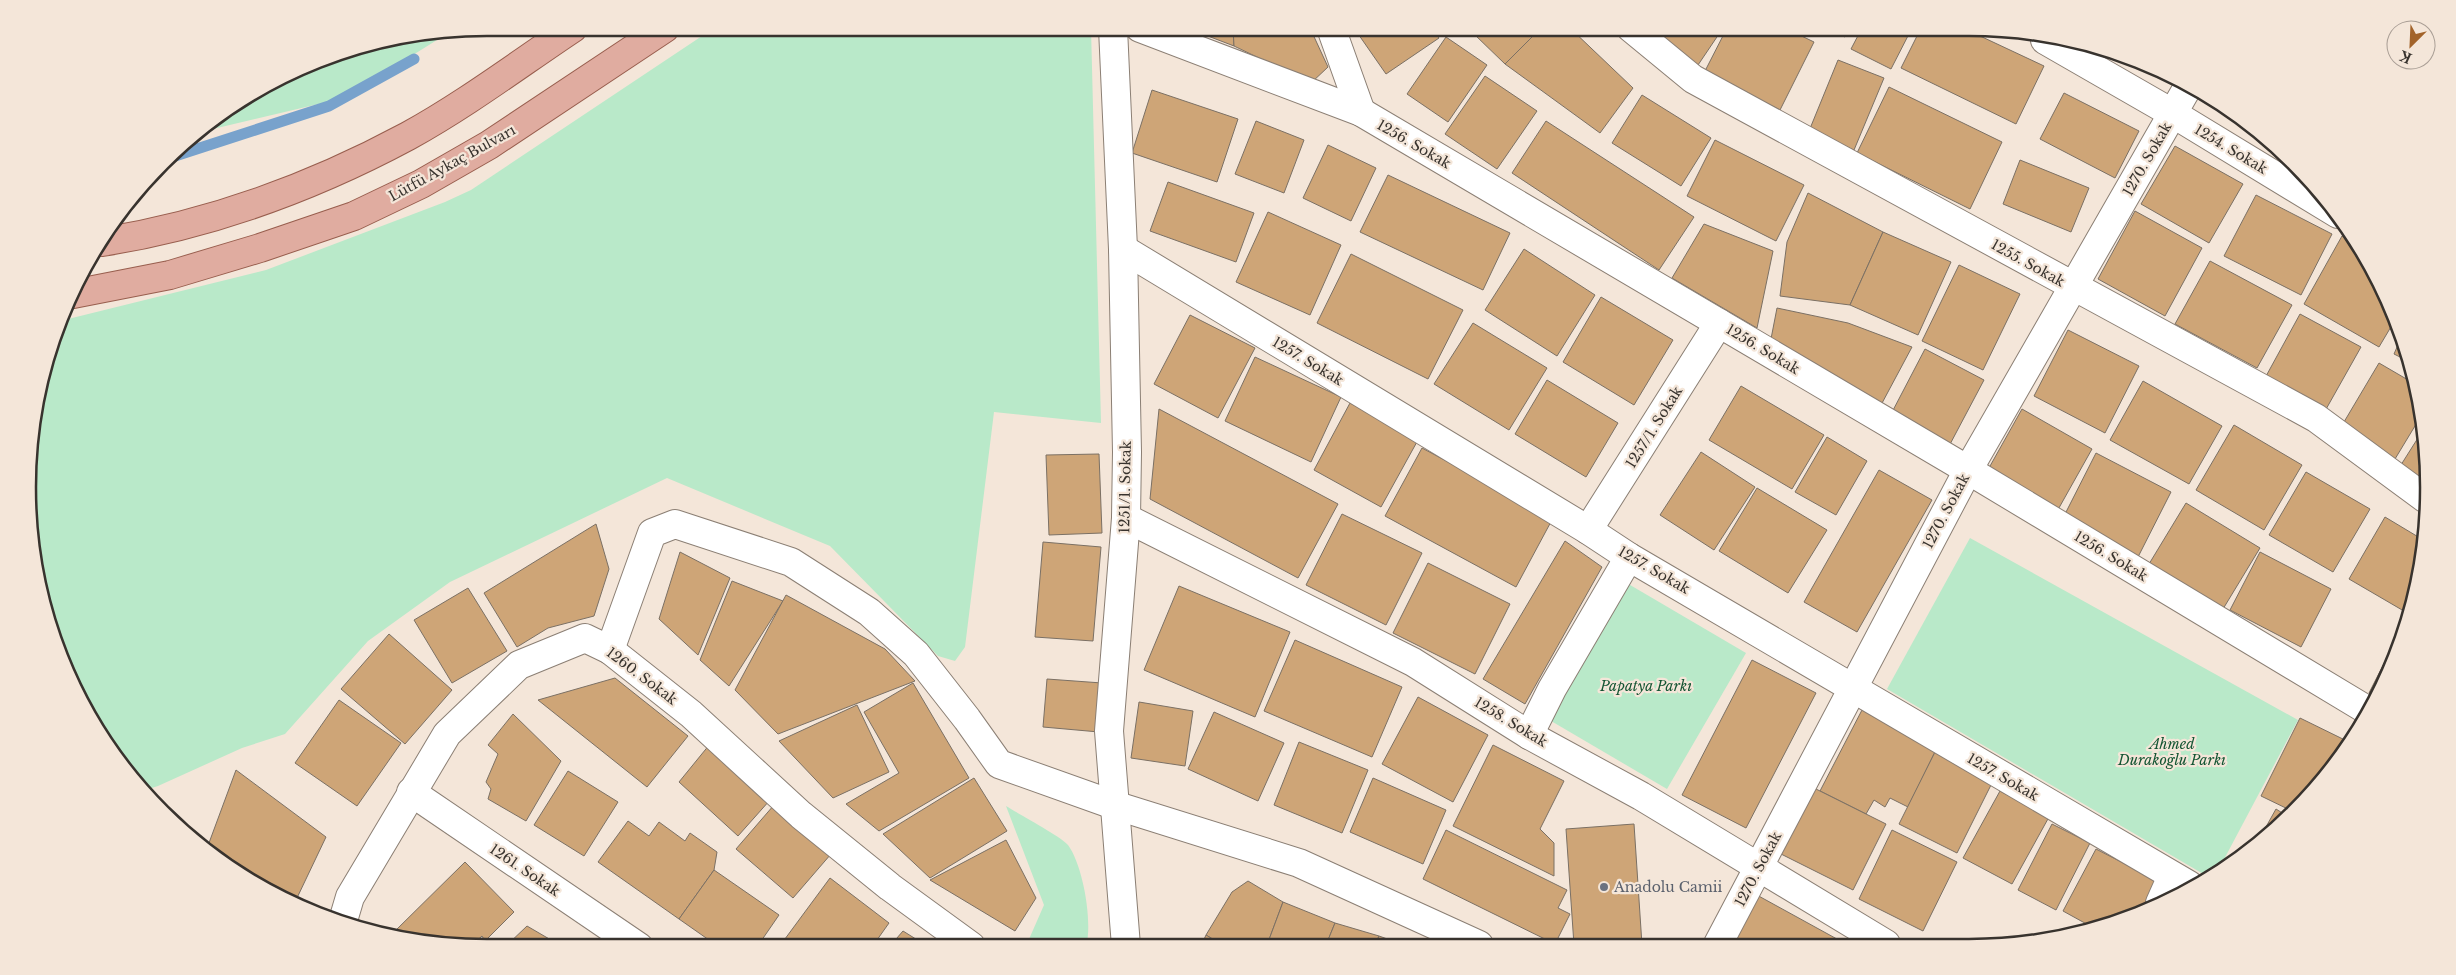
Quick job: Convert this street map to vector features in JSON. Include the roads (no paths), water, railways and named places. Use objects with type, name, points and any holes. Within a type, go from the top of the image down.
[{"type":"main road","points":[[110,241],[154,234],[258,202],[320,178],[408,135],[467,100],[561,36]]},
{"type":"main road","name":"Lütfü Aykaç Bulvarı","points":[[81,292],[170,275],[260,248],[354,216],[421,184],[489,145],[653,36]]},
{"type":"street","name":"1251/1. Sokak","points":[[1113,36],[1124,249],[1126,518],[1110,731],[1125,939]]},
{"type":"street","name":"1256. Sokak","points":[[1161,36],[1361,112],[1968,470],[2362,707]]},
{"type":"street","points":[[1334,36],[1361,112]]},
{"type":"street","name":"1255. Sokak","points":[[1641,36],[1693,79],[2073,288],[2316,418],[2420,494]]},
{"type":"street","name":"1254. Sokak","points":[[2052,44],[2172,113],[2318,202]]},
{"type":"street","name":"1270. Sokak","points":[[1721,939],[1968,470],[2185,92]]},
{"type":"street","name":"1257. Sokak","points":[[1124,249],[1588,530],[1629,557],[2180,880]]},
{"type":"street","name":"1257/1. Sokak","points":[[1588,530],[1719,323]]},
{"type":"street","name":"1258. Sokak","points":[[1126,518],[1413,662],[1529,735],[1641,796],[1878,939]]},
{"type":"street","points":[[610,650],[652,534],[675,524],[791,562],[869,612],[916,654],[967,718],[999,764],[1114,805],[1299,863],[1466,939]]},
{"type":"street","points":[[1529,735],[1552,689],[1629,557]]},
{"type":"street","name":"1260. Sokak","points":[[344,916],[350,897],[447,734],[518,665],[585,638],[610,650],[691,714],[800,815],[890,887],[961,939]]},
{"type":"street","name":"1261. Sokak","points":[[411,792],[627,939]]},
{"type":"street","points":[[2171,890],[2180,880]]},
{"type":"waterway","points":[[185,153],[329,106],[414,59]]},
{"type":"place","name":"Anadolu Camii","points":[[1604,887]]},
{"type":"park label","name":"Papatya Parkı","points":[[1646,686]]},
{"type":"park label","name":"Ahmed Durakoğlu Parkı","points":[[2172,752]]}]
